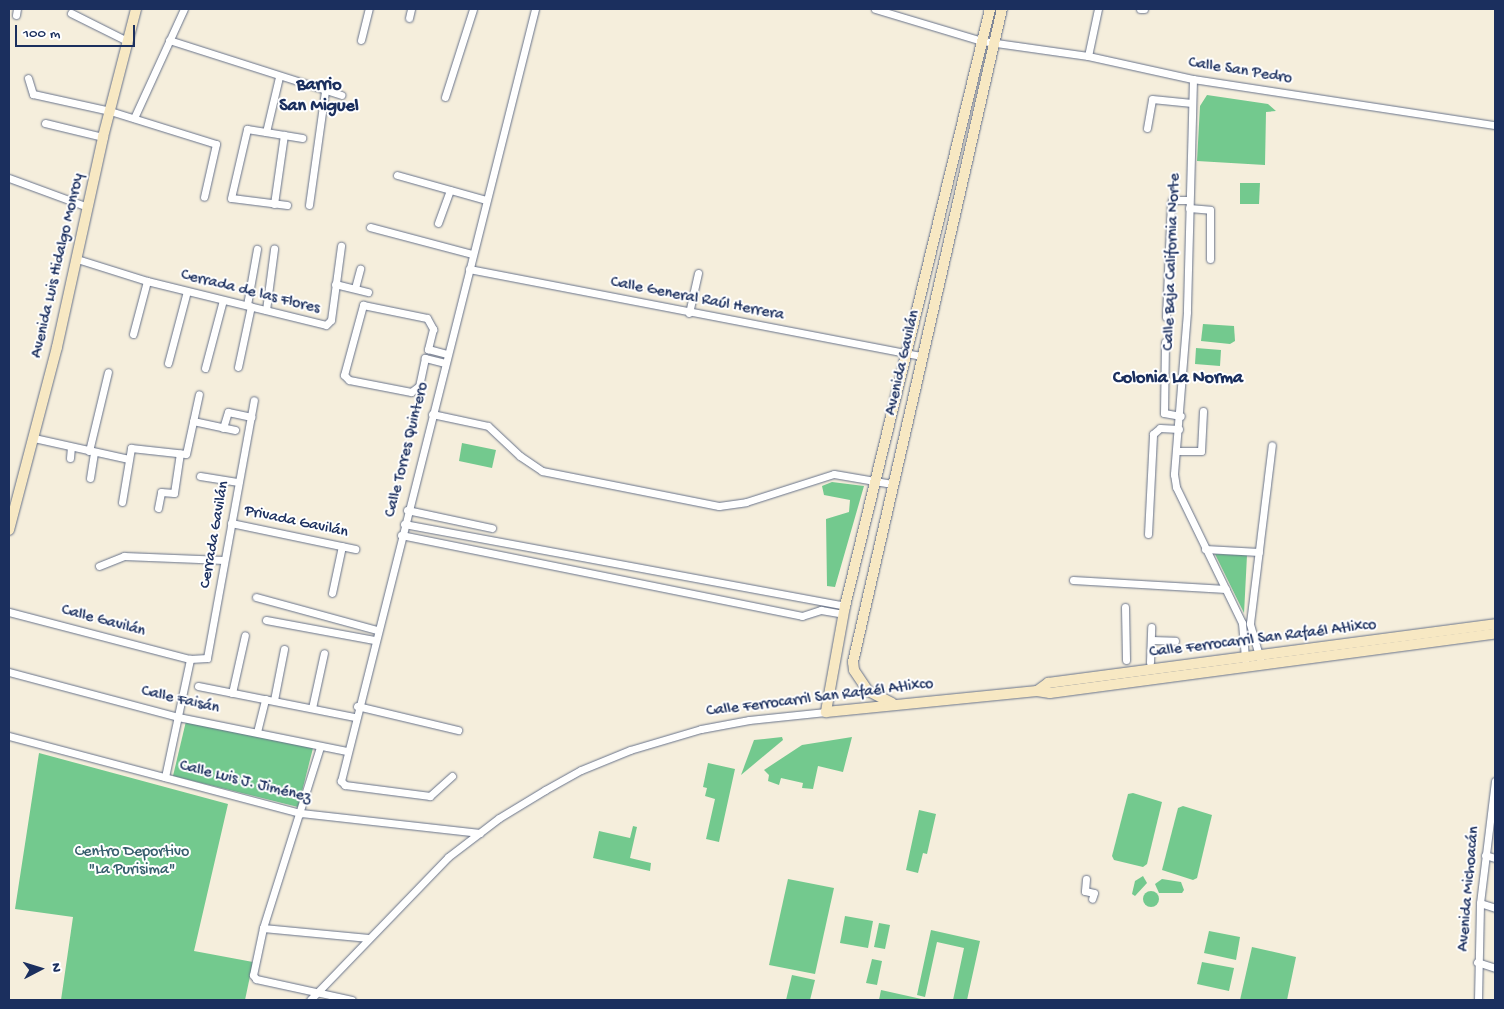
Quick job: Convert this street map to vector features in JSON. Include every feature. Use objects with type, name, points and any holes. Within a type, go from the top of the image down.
[{"type":"main road","name":"Avenida Luis Hidalgo Monroy","points":[[9,530],[34,438],[77,259],[103,136],[136,9]]},
{"type":"main road","name":"Avenida Gavilán","points":[[826,712],[844,610],[878,480],[990,9]]},
{"type":"main road","name":"Avenida Gavilán","points":[[896,704],[868,692],[854,670],[853,662],[892,484],[1002,9]]},
{"type":"main road","name":"Calle Ferrocarril San Rafaél Atlixco","points":[[826,712],[1037,690],[1050,694],[1247,663],[1259,657],[1495,624]]},
{"type":"main road","name":"Calle Ferrocarril San Rafaél Atlixco","points":[[1247,663],[1265,666],[1495,634]]},
{"type":"street","points":[[134,118],[184,9]]},
{"type":"street","points":[[361,40],[368,9]]},
{"type":"street","points":[[409,18],[411,9]]},
{"type":"street","points":[[445,97],[473,9]]},
{"type":"street","name":"Calle Torres Quintero","points":[[452,776],[430,796],[345,785],[341,775],[535,9]]},
{"type":"street","name":"Calle San Pedro","points":[[874,9],[982,41],[1088,56],[1193,79],[1495,125]]},
{"type":"street","points":[[1088,56],[1098,9]]},
{"type":"street","points":[[71,13],[128,41]]},
{"type":"street","points":[[169,40],[341,95]]},
{"type":"street","points":[[266,132],[279,76]]},
{"type":"street","points":[[28,78],[33,94],[110,111],[216,144],[204,197]]},
{"type":"street","name":"Calle Baja California Norte","points":[[1193,79],[1181,416],[1176,451],[1176,487],[1205,549],[1246,623],[1247,663]]},
{"type":"street","points":[[309,205],[325,90]]},
{"type":"street","points":[[1147,128],[1152,99],[1192,103]]},
{"type":"street","points":[[45,123],[103,136]]},
{"type":"street","points":[[288,205],[231,198],[247,129],[302,138]]},
{"type":"street","points":[[274,204],[284,135]]},
{"type":"street","points":[[397,175],[486,200]]},
{"type":"street","points":[[9,178],[88,207]]},
{"type":"street","points":[[438,223],[450,190]]},
{"type":"street","points":[[1166,317],[1170,204],[1176,200],[1189,200]]},
{"type":"street","points":[[1189,208],[1210,210],[1210,259]]},
{"type":"street","points":[[370,227],[472,254]]},
{"type":"street","name":"Cerrada de las Flores","points":[[77,259],[147,281],[326,325],[331,320],[340,246]]},
{"type":"street","points":[[238,368],[257,249]]},
{"type":"street","points":[[266,310],[274,249]]},
{"type":"street","points":[[355,288],[360,269]]},
{"type":"street","name":"Calle General Raúl Herrera","points":[[469,269],[689,314],[922,356]]},
{"type":"street","points":[[689,314],[698,273]]},
{"type":"street","points":[[133,334],[147,281]]},
{"type":"street","points":[[336,284],[368,292]]},
{"type":"street","points":[[168,363],[187,291]]},
{"type":"street","points":[[205,368],[223,300]]},
{"type":"street","points":[[445,363],[426,358],[419,386],[411,392],[349,380],[344,375],[360,308],[363,305],[427,318],[433,329],[428,349],[447,354]]},
{"type":"street","points":[[1165,342],[1164,408],[1167,416],[1181,416]]},
{"type":"street","points":[[90,478],[92,451],[108,372]]},
{"type":"street","points":[[122,502],[131,448],[186,454],[199,394]]},
{"type":"street","name":"Cerrada Gavilán","points":[[190,659],[203,659],[209,655],[224,560],[254,400]]},
{"type":"street","points":[[1176,451],[1201,451],[1203,411]]},
{"type":"street","points":[[223,428],[228,412],[251,417]]},
{"type":"street","points":[[432,414],[488,426],[520,456],[542,471],[719,506],[746,502],[834,474],[878,480],[892,484]]},
{"type":"street","points":[[193,421],[235,430]]},
{"type":"street","points":[[1148,534],[1153,434],[1160,428],[1180,429]]},
{"type":"street","points":[[34,438],[129,459]]},
{"type":"street","points":[[1265,666],[1259,657],[1246,623],[1259,552],[1272,445]]},
{"type":"street","points":[[70,458],[71,446]]},
{"type":"street","points":[[158,508],[161,492],[174,494],[180,453]]},
{"type":"street","points":[[200,476],[239,482]]},
{"type":"street","points":[[407,510],[492,528]]},
{"type":"street","name":"Privada Gavilán","points":[[231,524],[356,549]]},
{"type":"street","points":[[404,524],[844,610]]},
{"type":"street","points":[[401,535],[802,616],[821,610],[844,610]]},
{"type":"street","points":[[332,594],[342,546]]},
{"type":"street","points":[[1205,549],[1259,552]]},
{"type":"street","points":[[99,566],[124,556],[224,560]]},
{"type":"street","points":[[1073,580],[1226,589]]},
{"type":"street","points":[[256,598],[377,630]]},
{"type":"street","points":[[1125,607],[1126,660]]},
{"type":"street","name":"Calle Gavilán","points":[[9,612],[190,659]]},
{"type":"street","points":[[266,620],[374,640]]},
{"type":"street","points":[[1150,662],[1152,627]]},
{"type":"street","points":[[232,693],[245,635]]},
{"type":"street","points":[[1151,640],[1175,641]]},
{"type":"street","points":[[274,700],[284,650]]},
{"type":"street","points":[[312,708],[324,653]]},
{"type":"street","points":[[165,777],[190,659]]},
{"type":"street","name":"Calle Faisán","points":[[9,672],[178,717],[347,751]]},
{"type":"street","points":[[198,686],[355,717]]},
{"type":"street","points":[[257,732],[265,698]]},
{"type":"street","points":[[357,706],[458,730]]},
{"type":"street","name":"Calle Ferrocarril San Rafaél Atlixco","points":[[310,1000],[448,857],[480,833],[545,790],[581,770],[630,750],[701,728],[749,720],[826,712]]},
{"type":"street","name":"Calle Luis J. Jiménez","points":[[9,736],[300,813],[480,833]]},
{"type":"street","points":[[320,747],[252,968],[256,979],[352,1000]]},
{"type":"street","name":"Avenida Michoacán","points":[[1478,1000],[1477,962],[1480,904],[1495,781]]},
{"type":"street","points":[[1485,855],[1495,858]]},
{"type":"street","points":[[1086,879],[1085,891],[1094,893],[1092,899]]},
{"type":"street","points":[[1480,904],[1495,908]]},
{"type":"street","points":[[263,928],[368,938]]},
{"type":"street","points":[[1477,962],[1495,968]]},
{"type":"green space","points":[[1207,95],[1268,104],[1276,111],[1266,112],[1265,165],[1197,161],[1200,106]]},
{"type":"green space","points":[[1240,183],[1260,183],[1259,204],[1240,204]]},
{"type":"green space","points":[[1203,324],[1234,326],[1235,341],[1230,344],[1201,341]]},
{"type":"green space","points":[[1196,348],[1221,350],[1220,366],[1195,364]]},
{"type":"green space","points":[[462,443],[496,450],[492,468],[459,461]]},
{"type":"green space","points":[[832,482],[864,486],[835,587],[827,586],[826,519],[849,512],[850,500],[824,495],[822,486]]},
{"type":"green space","points":[[1215,554],[1247,555],[1244,614],[1244,613]]},
{"type":"green space","points":[[187,717],[313,748],[298,807],[173,776]]},
{"type":"green space","points":[[782,737],[783,740],[741,775],[754,740]]},
{"type":"green space","points":[[852,737],[843,772],[818,766],[813,789],[802,788],[803,783],[781,778],[779,785],[768,781],[769,775],[764,770],[802,745]]},
{"type":"green space","name":"Centro Deportivo \"La Purisima\"","points":[[39,753],[228,804],[194,951],[253,962],[245,1000],[61,1000],[73,917],[15,909]]},
{"type":"green space","points":[[708,763],[735,769],[719,842],[706,839],[715,799],[705,796],[707,788],[703,787]]},
{"type":"green space","points":[[1133,793],[1162,802],[1147,864],[1143,867],[1114,860],[1112,856],[1128,794]]},
{"type":"green space","points":[[1183,806],[1212,815],[1197,878],[1193,880],[1162,870],[1178,808]]},
{"type":"green space","points":[[919,810],[936,814],[927,854],[923,853],[918,873],[906,870]]},
{"type":"green space","points":[[633,826],[637,827],[630,858],[651,863],[650,871],[593,858],[599,831],[630,838]]},
{"type":"green space","points":[[1143,876],[1147,883],[1135,896],[1132,894],[1135,881]]},
{"type":"green space","points":[[788,879],[834,888],[815,974],[769,965]]},
{"type":"green space","points":[[1162,879],[1181,882],[1184,890],[1182,893],[1159,893],[1155,884]]},
{"type":"green space","points":[[1151,891],[1157,893],[1159,899],[1157,905],[1151,907],[1145,905],[1143,899],[1145,893]]},
{"type":"green space","points":[[845,916],[873,921],[868,948],[840,943]]},
{"type":"green space","points":[[879,923],[890,925],[885,949],[874,947]]},
{"type":"green space","points":[[931,930],[980,941],[967,1000],[953,1000],[964,948],[937,942],[925,997],[917,995]]},
{"type":"green space","points":[[1209,931],[1240,937],[1236,960],[1204,953]]},
{"type":"green space","points":[[1252,947],[1296,957],[1287,1000],[1240,1000]]},
{"type":"green space","points":[[872,959],[882,961],[877,985],[866,983]]},
{"type":"green space","points":[[1202,962],[1234,968],[1229,991],[1197,984]]},
{"type":"green space","points":[[792,975],[815,980],[810,1000],[786,1000]]},
{"type":"green space","points":[[881,990],[926,1000],[879,1000]]},
{"type":"district","name":"Barrio San Miguel","points":[[319,97]]},
{"type":"district","name":"Colonia La Norma","points":[[1178,379]]}]
